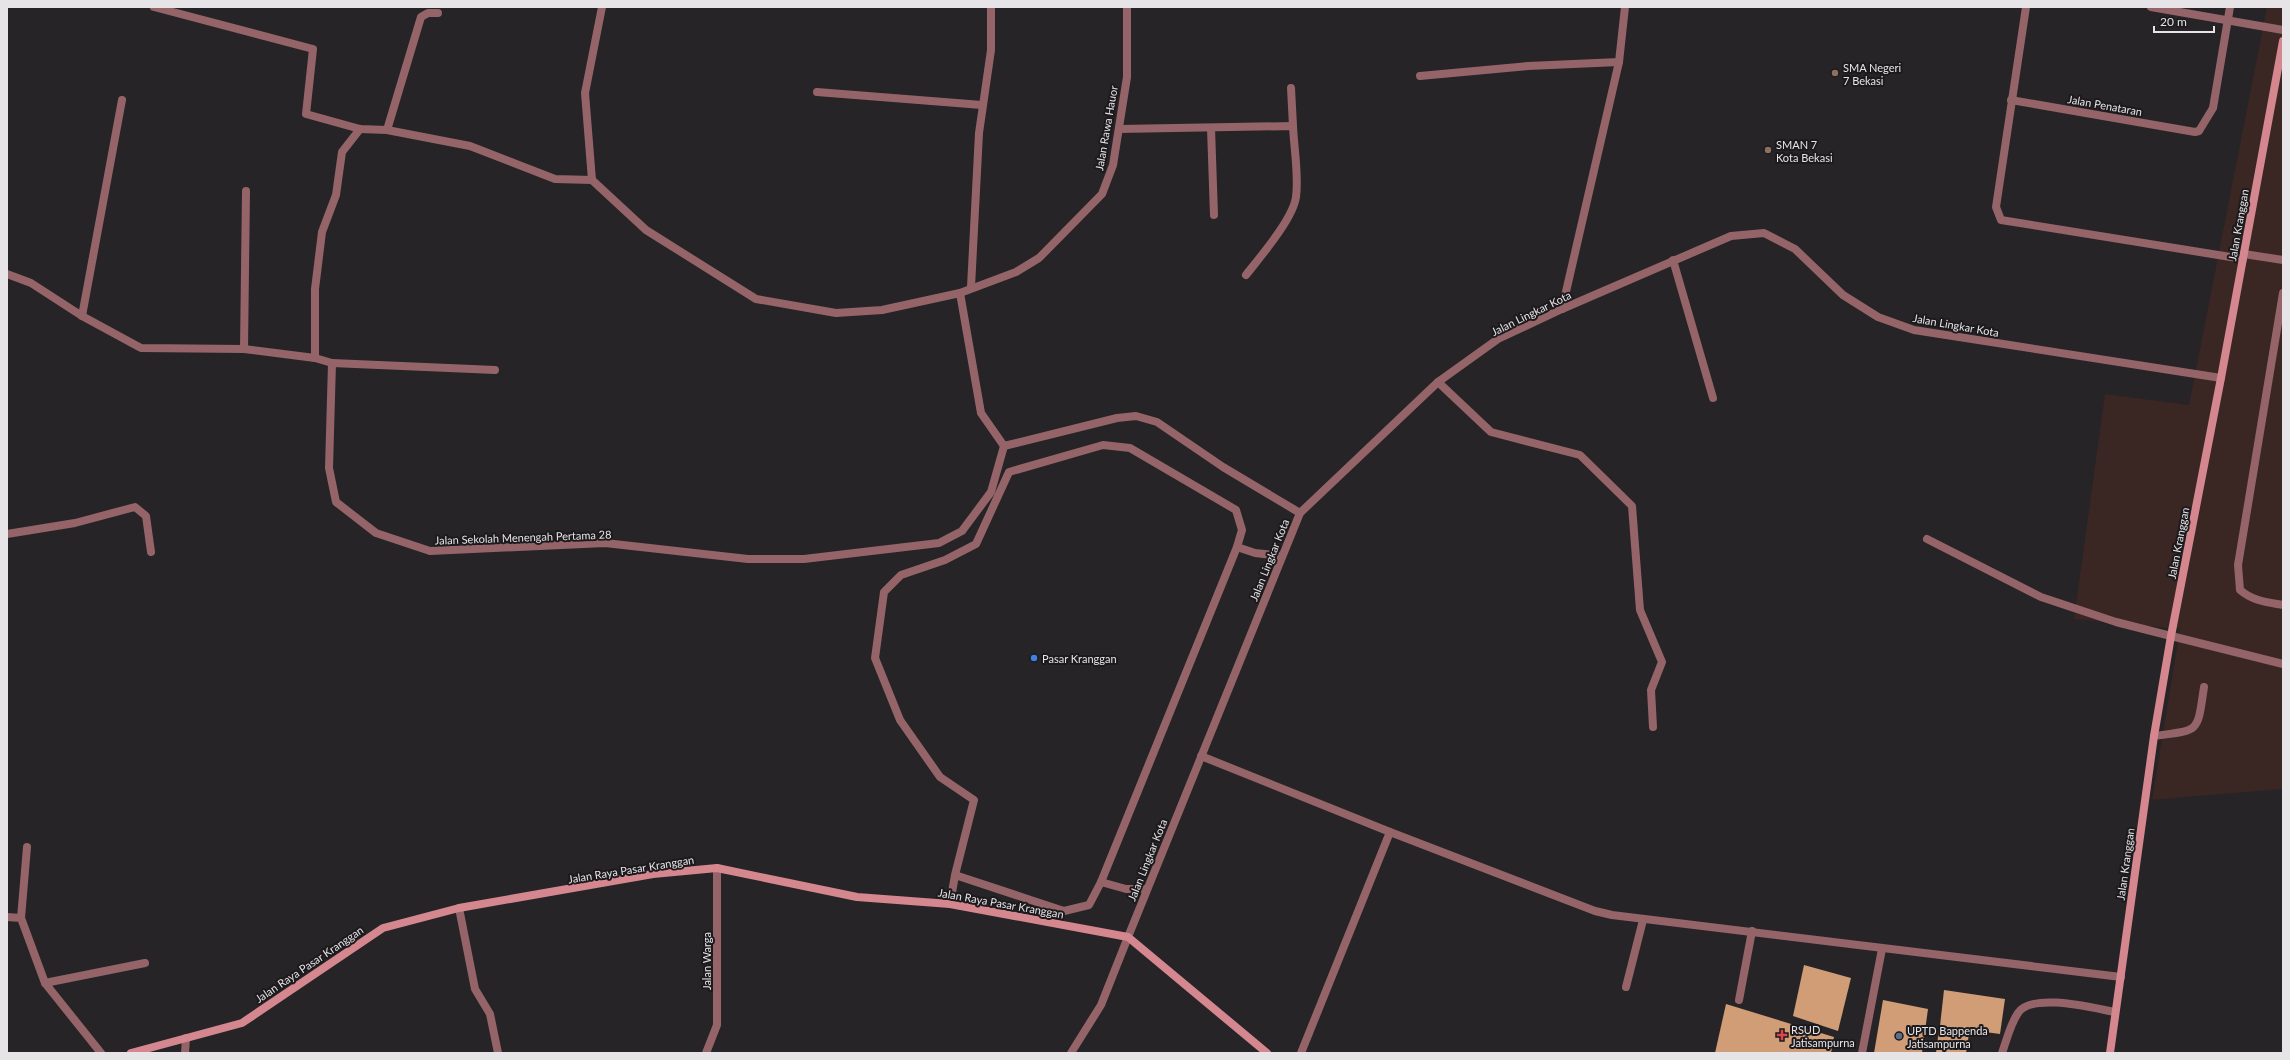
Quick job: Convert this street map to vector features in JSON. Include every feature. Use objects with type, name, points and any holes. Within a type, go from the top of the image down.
[{"type":"main road","name":"Jalan Kranggan","points":[[2110,1053],[2154,736],[2171,636],[2244,256],[2283,41]]},
{"type":"main road","name":"Jalan Raya Pasar Kranggan","points":[[131,1053],[242,1023],[383,928],[459,908],[653,874],[717,868],[857,897],[950,904],[1128,937],[1267,1053]]},
{"type":"street","points":[[154,7],[313,49],[306,114],[360,129],[387,130],[470,146],[555,179],[592,180],[646,230],[756,299],[836,313],[882,310],[960,293],[981,413],[1004,446],[1117,418],[1136,416],[1157,422],[1223,467],[1300,513]]},
{"type":"street","points":[[592,180],[585,93],[602,7]]},
{"type":"street","points":[[971,288],[971,260],[982,105],[991,50],[991,7]]},
{"type":"street","name":"Jalan Rawa Hauor","points":[[960,293],[1016,272],[1039,258],[1102,194],[1113,165],[1127,77],[1126,7]]},
{"type":"street","points":[[1562,309],[1619,62],[1625,7]]},
{"type":"street","points":[[2026,7],[1996,207],[2001,220],[2244,256],[2283,260]]},
{"type":"street","points":[[2151,7],[2283,30]]},
{"type":"street","points":[[2228,20],[2230,7]]},
{"type":"street","points":[[387,130],[421,17],[428,12],[438,13]]},
{"type":"street","name":"Jalan Penataran","points":[[2011,100],[2194,132],[2203,127],[2213,108],[2228,20]]},
{"type":"street","points":[[1420,76],[1528,66],[1619,62]]},
{"type":"street","points":[[1246,275],[1268,246],[1294,205],[1296,181],[1292,88]]},
{"type":"street","points":[[817,92],[982,105]]},
{"type":"street","points":[[82,316],[122,100]]},
{"type":"street","points":[[1119,129],[1293,126]]},
{"type":"street","points":[[1211,128],[1214,215]]},
{"type":"street","points":[[315,358],[315,289],[322,232],[336,195],[342,152],[360,129]]},
{"type":"street","points":[[244,349],[246,192]]},
{"type":"street","name":"Jalan Lingkar Kota","points":[[1070,1053],[1102,1005],[1146,889],[1300,513],[1438,382],[1498,339],[1562,309],[1731,236],[1764,234],[1795,250],[1843,295],[1878,317],[1914,330],[2221,378]]},
{"type":"street","points":[[1673,260],[1713,398]]},
{"type":"street","points":[[7,274],[31,283],[82,316],[141,348],[244,349],[315,358],[332,363],[495,370]]},
{"type":"street","points":[[2283,294],[2238,571],[2240,590],[2249,597],[2256,601],[2283,605]]},
{"type":"street","name":"Jalan Sekolah Menengah Pertama 28","points":[[332,363],[329,468],[336,502],[376,533],[430,551],[605,543],[748,559],[804,559],[939,543],[962,531],[992,492],[1004,446]]},
{"type":"street","points":[[1438,382],[1491,432],[1580,455],[1632,506],[1640,610],[1662,662],[1651,690],[1653,727]]},
{"type":"street","points":[[950,904],[955,875],[974,800],[940,777],[900,720],[875,658],[884,592],[901,575],[945,560],[976,544],[1009,472],[1103,445],[1130,448],[1236,510],[1242,530],[1237,547],[1101,882],[1089,905],[1064,911],[955,875]]},
{"type":"street","points":[[7,534],[75,523],[135,507],[146,516],[151,552]]},
{"type":"street","points":[[1927,539],[2041,597],[2116,622],[2283,664]]},
{"type":"street","points":[[1237,547],[1255,553],[1282,556]]},
{"type":"street","points":[[2154,736],[2187,732],[2195,727],[2199,722],[2204,687]]},
{"type":"street","points":[[1201,756],[1390,832],[1595,911],[1643,920],[1752,931],[1882,949],[2121,977]]},
{"type":"street","points":[[1301,1053],[1390,832]]},
{"type":"street","points":[[27,847],[21,918],[45,983],[101,1053]]},
{"type":"street","name":"Jalan Warga","points":[[706,1053],[717,1025],[717,868]]},
{"type":"street","points":[[1101,882],[1126,889],[1146,889]]},
{"type":"street","points":[[459,908],[475,989],[490,1014],[498,1053]]},
{"type":"street","points":[[7,917],[21,918]]},
{"type":"street","points":[[1626,987],[1643,920]]},
{"type":"street","points":[[1739,1000],[1752,931]]},
{"type":"street","points":[[1862,1053],[1882,949]]},
{"type":"street","points":[[45,983],[145,963]]},
{"type":"street","points":[[2002,1053],[2018,1012],[2028,1004],[2044,1001],[2115,1012]]},
{"type":"street","points":[[185,1053],[186,1038]]},
{"type":"shaded area","points":[[2267,7],[2283,7],[2283,789],[2152,800],[2180,629],[2074,619],[2105,394],[2189,405]]},
{"type":"building","points":[[1804,965],[1851,978],[1838,1031],[1793,1016]]},
{"type":"building","points":[[1944,990],[2005,999],[2000,1034],[1940,1026]]},
{"type":"building","points":[[1883,1000],[1928,1009],[1922,1053],[1874,1053]]},
{"type":"building","points":[[1726,1004],[1834,1037],[1831,1053],[1715,1053]]},
{"type":"building","points":[[1939,1029],[1969,1034],[1966,1053],[1936,1053]]},
{"type":"place","name":"SMA Negeri 7 Bekasi","points":[[1835,73]]},
{"type":"place","name":"SMAN 7 Kota Bekasi","points":[[1768,150]]},
{"type":"place","name":"Pasar Kranggan","points":[[1034,658]]},
{"type":"place","name":"RSUD Jatisampurna","points":[[1782,1035]]},
{"type":"place","name":"UPTD Bappenda Jatisampurna","points":[[1899,1036]]}]
